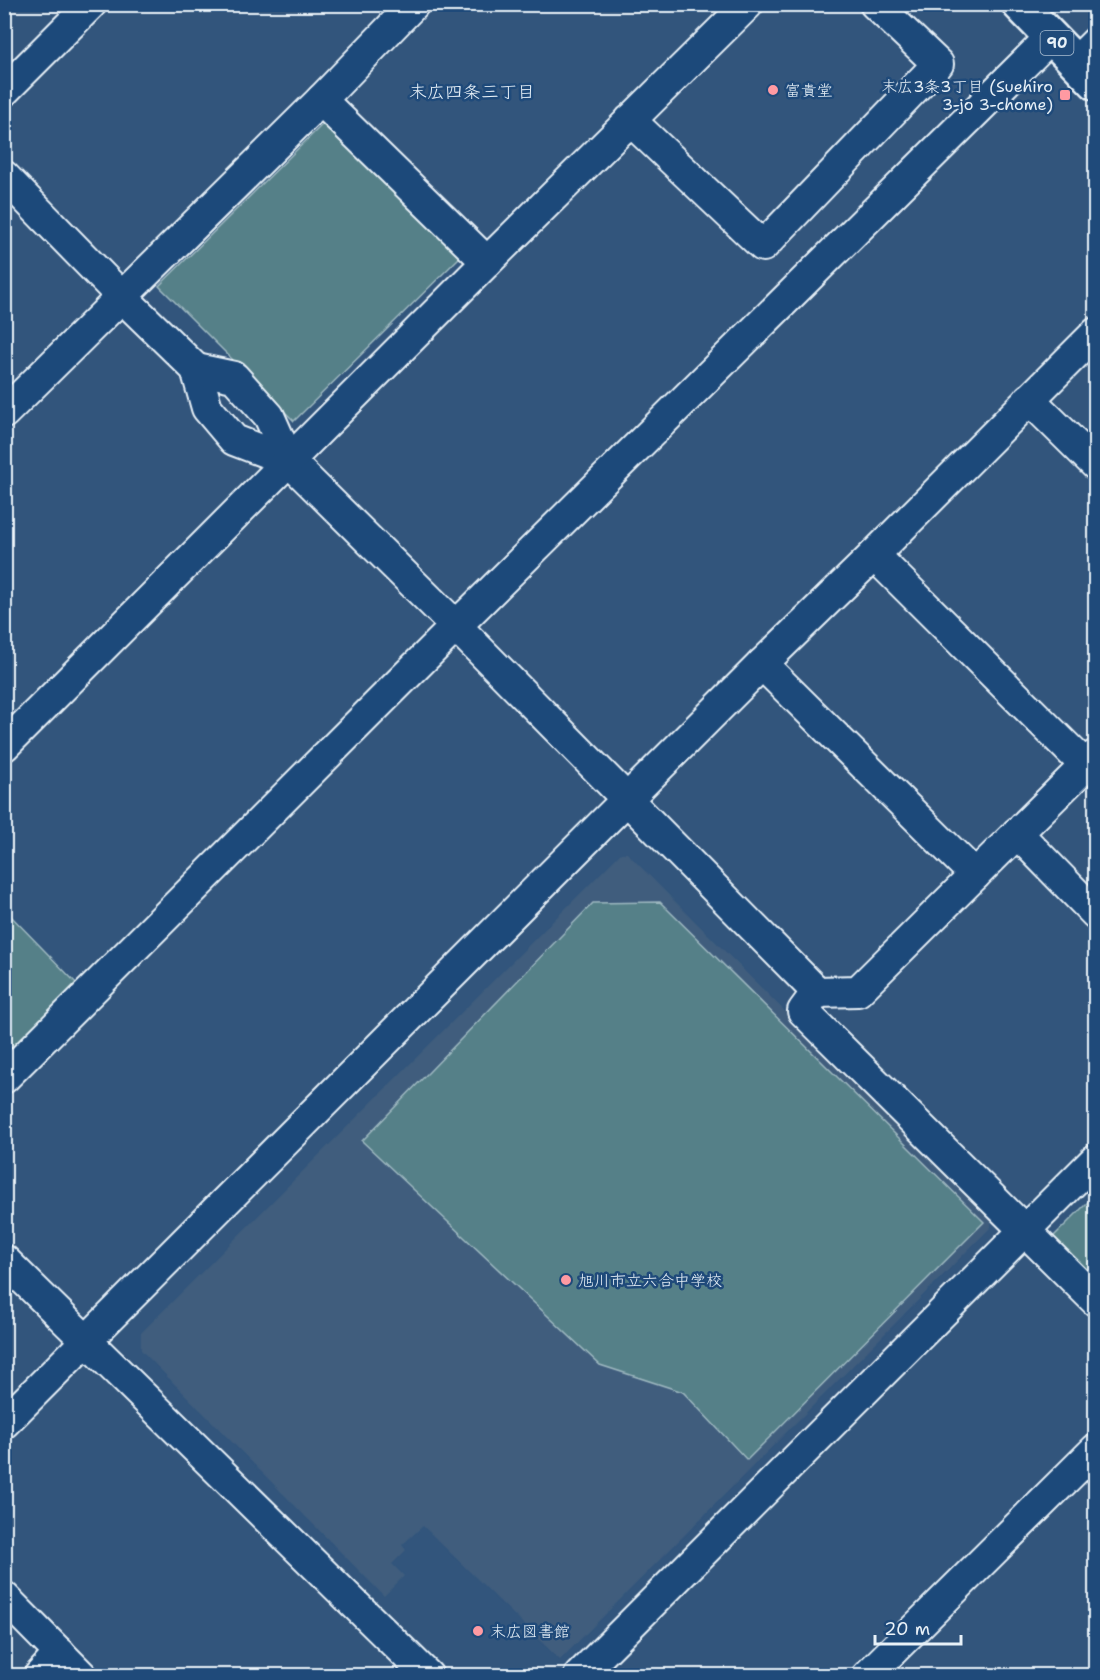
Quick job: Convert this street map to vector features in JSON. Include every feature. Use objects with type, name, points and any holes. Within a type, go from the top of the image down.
[{"type":"main road","name":"90","points":[[1019,4],[1051,37],[1089,63]]},
{"type":"street","points":[[4,91],[91,4]]},
{"type":"street","points":[[4,413],[321,100],[414,4]]},
{"type":"street","points":[[4,746],[486,262],[748,4]]},
{"type":"street","points":[[630,120],[763,246],[938,64],[875,4]]},
{"type":"street","points":[[4,1078],[456,626],[1051,37]]},
{"type":"street","points":[[321,100],[486,262]]},
{"type":"street","points":[[4,176],[196,369],[207,408],[234,440],[289,461]]},
{"type":"street","points":[[4,1423],[1095,333]]},
{"type":"street","points":[[196,369],[234,377],[269,416],[289,461],[456,626],[817,992],[858,991],[1090,760],[874,555]]},
{"type":"street","points":[[1029,399],[1095,465]]},
{"type":"street","points":[[762,664],[975,875]]},
{"type":"street","points":[[1017,833],[1095,914]]},
{"type":"street","points":[[817,992],[803,1011],[1095,1301]]},
{"type":"street","points":[[579,1676],[1095,1159]]},
{"type":"street","points":[[4,1260],[428,1676]]},
{"type":"street","points":[[867,1676],[1095,1449]]},
{"type":"street","points":[[4,1597],[82,1676]]},
{"type":"street","points":[[39,1676],[60,1653]]},
{"type":"shaded area","name":"旭川市立六合中学校","points":[[621,853],[627,853],[991,1218],[991,1227],[560,1660],[423,1526],[402,1545],[406,1550],[392,1564],[404,1576],[384,1596],[141,1350],[141,1333]]},
{"type":"green space","points":[[329,118],[464,253],[294,421],[159,286]]},
{"type":"green space","points":[[660,902],[984,1222],[747,1460],[683,1392],[600,1365],[362,1141],[593,903]]},
{"type":"green space","points":[[5,910],[78,985],[5,1057]]},
{"type":"green space","points":[[1095,1195],[1095,1280],[1053,1237]]},
{"type":"place","name":"富貴堂","points":[[773,90]]},
{"type":"place","name":"末広3条3丁目 (Suehiro 3-jo 3-chome)","points":[[1065,95]]},
{"type":"place","name":"旭川市立六合中学校","points":[[566,1280]]},
{"type":"place","name":"末広図書館","points":[[478,1631]]},
{"type":"district","name":"末広四条三丁目","points":[[472,92]]}]
